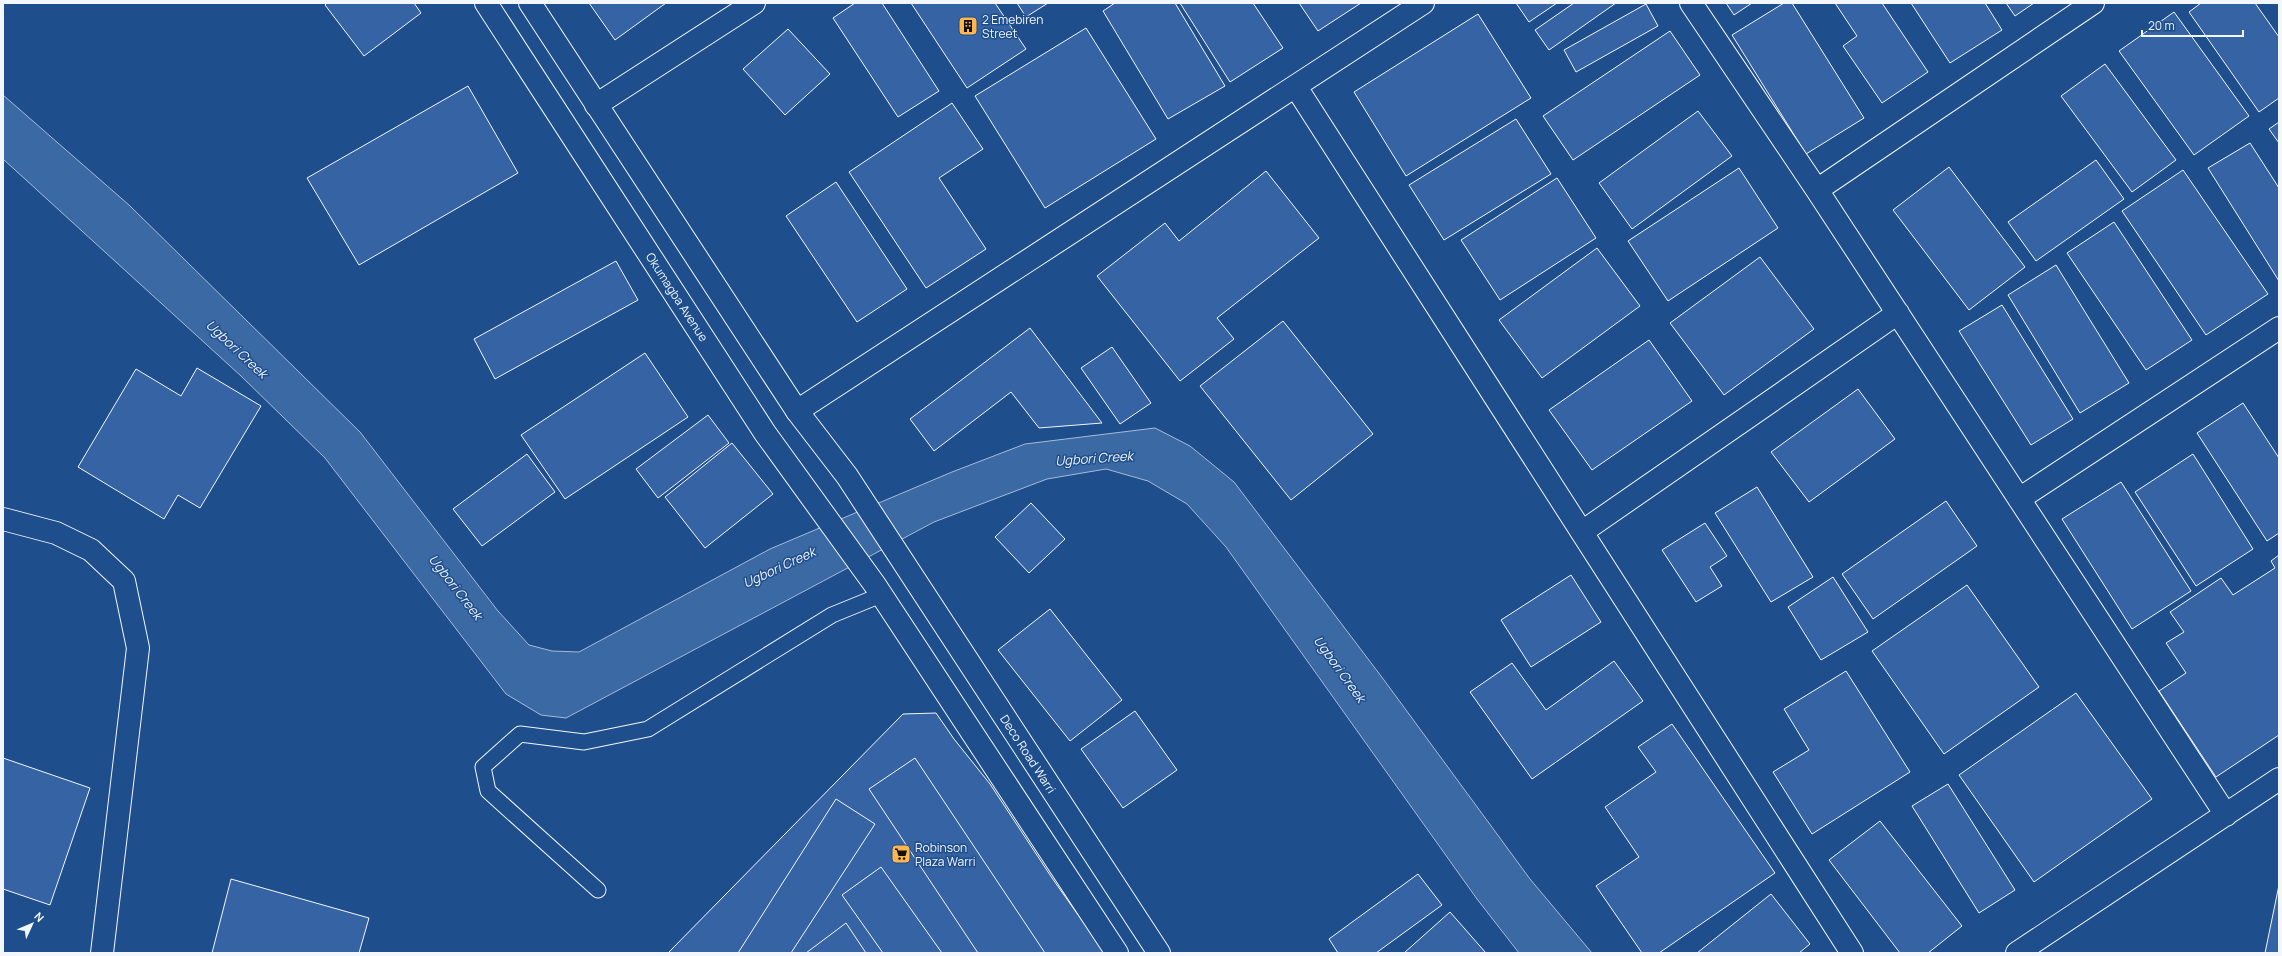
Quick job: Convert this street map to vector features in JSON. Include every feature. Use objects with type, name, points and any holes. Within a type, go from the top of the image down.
[{"type":"street","name":"Okumagba Avenue","points":[[486,3],[766,433],[878,590]]},
{"type":"street","points":[[530,3],[797,412],[1423,3]]},
{"type":"street","points":[[596,105],[754,3]]},
{"type":"street","points":[[1691,3],[1817,190],[2226,815]]},
{"type":"street","points":[[1817,190],[2093,3]]},
{"type":"street","points":[[1296,87],[1852,953]]},
{"type":"street","points":[[1582,532],[1898,313]]},
{"type":"street","points":[[2019,499],[2279,328]]},
{"type":"street","name":"Deco Road Warri","points":[[797,412],[847,476],[1159,953]]},
{"type":"street","points":[[3,519],[56,533],[91,550],[124,581],[138,648],[102,953]]},
{"type":"street","points":[[878,590],[1117,953]]},
{"type":"street","points":[[2030,950],[2279,779]]},
{"type":"lane","points":[[598,890],[488,791],[483,768],[520,734],[584,742],[648,729],[832,615],[878,590]]},
{"type":"water","name":"Ugbori Creek","points":[[3,95],[129,205],[360,432],[498,611],[529,645],[552,651],[579,652],[770,549],[952,472],[1025,444],[1155,428],[1190,446],[1234,482],[1384,680],[1530,879],[1592,953],[1519,953],[1477,899],[1226,547],[1187,504],[1148,481],[1106,469],[1047,479],[934,522],[566,718],[541,715],[506,694],[325,458],[241,376],[3,159]]},
{"type":"building","points":[[327,3],[414,3],[421,13],[364,56],[325,5]]},
{"type":"building","points":[[589,3],[666,3],[615,40]]},
{"type":"building","points":[[855,3],[882,3],[939,91],[898,117],[833,18]]},
{"type":"building","name":"2 Emebiren Street","points":[[911,3],[995,3],[1026,49],[967,88]]},
{"type":"building","points":[[1017,3],[1048,3],[1026,17]]},
{"type":"building","points":[[1115,3],[1175,3],[1225,86],[1168,119],[1103,11]]},
{"type":"building","points":[[1180,3],[1253,3],[1283,48],[1230,82]]},
{"type":"building","points":[[1299,3],[1361,3],[1318,31]]},
{"type":"building","points":[[1516,3],[1557,3],[1529,22]]},
{"type":"building","points":[[1574,3],[1616,3],[1549,50],[1535,30]]},
{"type":"building","points":[[1726,3],[1752,3],[1734,15]]},
{"type":"building","points":[[1784,3],[1792,3],[1864,118],[1806,154],[1732,35]]},
{"type":"building","points":[[1835,3],[1882,3],[1928,72],[1882,103],[1843,46],[1857,36]]},
{"type":"building","points":[[1911,3],[1985,3],[2002,30],[1950,63]]},
{"type":"building","points":[[2006,3],[2034,3],[2015,16]]},
{"type":"building","points":[[2201,3],[2255,3],[2279,37],[2279,98],[2259,112],[2189,12]]},
{"type":"building","points":[[1646,4],[1658,26],[1576,72],[1564,50]]},
{"type":"building","points":[[2174,12],[2249,116],[2194,155],[2119,51]]},
{"type":"building","points":[[1478,14],[1531,98],[1406,176],[1354,92]]},
{"type":"building","points":[[1086,28],[1156,139],[1045,208],[975,96]]},
{"type":"building","points":[[788,29],[830,74],[785,115],[743,69]]},
{"type":"building","points":[[1670,31],[1700,75],[1573,160],[1543,116]]},
{"type":"building","points":[[2105,64],[2176,160],[2132,192],[2061,96]]},
{"type":"building","points":[[468,86],[518,173],[359,265],[307,178]]},
{"type":"building","points":[[952,103],[983,149],[939,178],[986,249],[926,288],[849,172]]},
{"type":"building","points":[[1698,111],[1732,156],[1632,229],[1599,183]]},
{"type":"building","points":[[1516,119],[1551,174],[1444,240],[1409,185]]},
{"type":"building","points":[[2279,122],[2279,143],[2269,129]]},
{"type":"building","points":[[2250,143],[2279,188],[2279,281],[2208,168]]},
{"type":"building","points":[[2096,160],[2124,199],[2036,261],[2008,222]]},
{"type":"building","points":[[1949,167],[2025,267],[1969,310],[1893,210]]},
{"type":"building","points":[[1739,168],[1778,228],[1668,301],[1628,241]]},
{"type":"building","points":[[2183,170],[2268,294],[2206,335],[2122,211]]},
{"type":"building","points":[[1266,171],[1319,238],[1217,318],[1234,339],[1180,381],[1097,276],[1165,223],[1179,241]]},
{"type":"building","points":[[1557,178],[1596,238],[1500,300],[1461,240]]},
{"type":"building","points":[[836,182],[907,289],[857,322],[786,216]]},
{"type":"building","points":[[2114,222],[2192,340],[2146,370],[2067,253]]},
{"type":"building","points":[[1597,248],[1640,306],[1542,378],[1499,320]]},
{"type":"building","points":[[1760,257],[1814,329],[1724,395],[1670,323]]},
{"type":"building","points":[[616,261],[638,300],[495,379],[474,339]]},
{"type":"building","points":[[2056,265],[2129,383],[2080,413],[2008,295]]},
{"type":"building","points":[[2002,305],[2073,419],[2031,445],[1959,331]]},
{"type":"building","points":[[1283,321],[1373,434],[1291,500],[1200,386]]},
{"type":"building","points":[[1030,328],[1102,423],[1039,428],[1011,392],[934,451],[910,419]]},
{"type":"building","points":[[1649,340],[1692,401],[1592,470],[1549,410]]},
{"type":"building","points":[[1112,347],[1151,403],[1120,424],[1081,368]]},
{"type":"building","points":[[645,353],[688,417],[565,499],[521,435]]},
{"type":"building","points":[[197,368],[261,406],[200,508],[178,495],[164,519],[78,467],[136,369],[181,396]]},
{"type":"building","points":[[1858,389],[1895,439],[1809,502],[1771,452]]},
{"type":"building","points":[[2243,403],[2279,458],[2279,533],[2267,541],[2197,433]]},
{"type":"building","points":[[708,415],[729,443],[658,498],[636,469]]},
{"type":"building","points":[[732,443],[773,494],[705,548],[665,497]]},
{"type":"building","points":[[527,454],[555,492],[482,546],[453,509]]},
{"type":"building","points":[[2193,454],[2253,549],[2196,586],[2135,492]]},
{"type":"building","points":[[2121,482],[2191,591],[2132,629],[2062,519]]},
{"type":"building","points":[[1757,487],[1813,577],[1771,602],[1715,513]]},
{"type":"building","points":[[1946,501],[1977,546],[1873,619],[1842,574]]},
{"type":"building","points":[[1031,503],[1065,539],[1029,573],[995,537]]},
{"type":"building","points":[[1705,523],[1727,556],[1710,567],[1722,586],[1696,602],[1662,550]]},
{"type":"building","points":[[2279,555],[2279,735],[2216,777],[2159,691],[2186,673],[2166,643],[2184,632],[2170,612],[2221,578],[2233,595],[2275,568],[2271,561]]},
{"type":"building","points":[[1571,575],[1601,622],[1531,667],[1501,620]]},
{"type":"building","points":[[1833,577],[1868,632],[1821,660],[1788,607]]},
{"type":"building","points":[[1967,585],[2039,687],[1944,754],[1872,651]]},
{"type":"building","points":[[1050,609],[1122,700],[1070,741],[998,650]]},
{"type":"building","points":[[1614,661],[1643,701],[1532,779],[1470,692],[1512,663],[1546,710]]},
{"type":"building","points":[[1846,671],[1910,772],[1812,834],[1773,772],[1809,750],[1784,709]]},
{"type":"building","points":[[2076,693],[2152,799],[2034,882],[1959,775]]},
{"type":"building","points":[[1135,711],[1177,770],[1123,808],[1081,749]]},
{"type":"building","name":"Robinson Plaza Warri","points":[[936,713],[954,739],[990,784],[1052,878],[1105,953],[668,953],[903,714]]},
{"type":"building","points":[[1672,724],[1775,873],[1659,953],[1642,953],[1596,886],[1639,857],[1605,807],[1656,772],[1638,747]]},
{"type":"building","points":[[3,758],[90,788],[50,905],[3,889]]},
{"type":"building","points":[[915,758],[1045,953],[978,953],[869,789]]},
{"type":"building","points":[[1948,784],[2015,890],[1979,913],[1912,806]]},
{"type":"building","points":[[836,799],[875,824],[791,953],[738,953]]},
{"type":"building","points":[[1880,821],[1962,926],[1928,953],[1900,953],[1829,860]]},
{"type":"building","points":[[881,867],[942,953],[883,953],[842,895]]},
{"type":"building","points":[[1418,874],[1442,905],[1376,953],[1338,953],[1329,939]]},
{"type":"building","points":[[231,879],[369,918],[359,953],[212,953]]},
{"type":"building","points":[[2279,885],[2279,953],[2265,953]]},
{"type":"building","points":[[1771,894],[1810,944],[1799,953],[1697,953]]},
{"type":"building","points":[[1450,912],[1486,953],[1404,953]]},
{"type":"building","points":[[846,923],[866,953],[806,953]]},
{"type":"place","name":"2 Emebiren Street","points":[[968,26]]},
{"type":"place","name":"Robinson Plaza Warri","points":[[901,854]]}]
